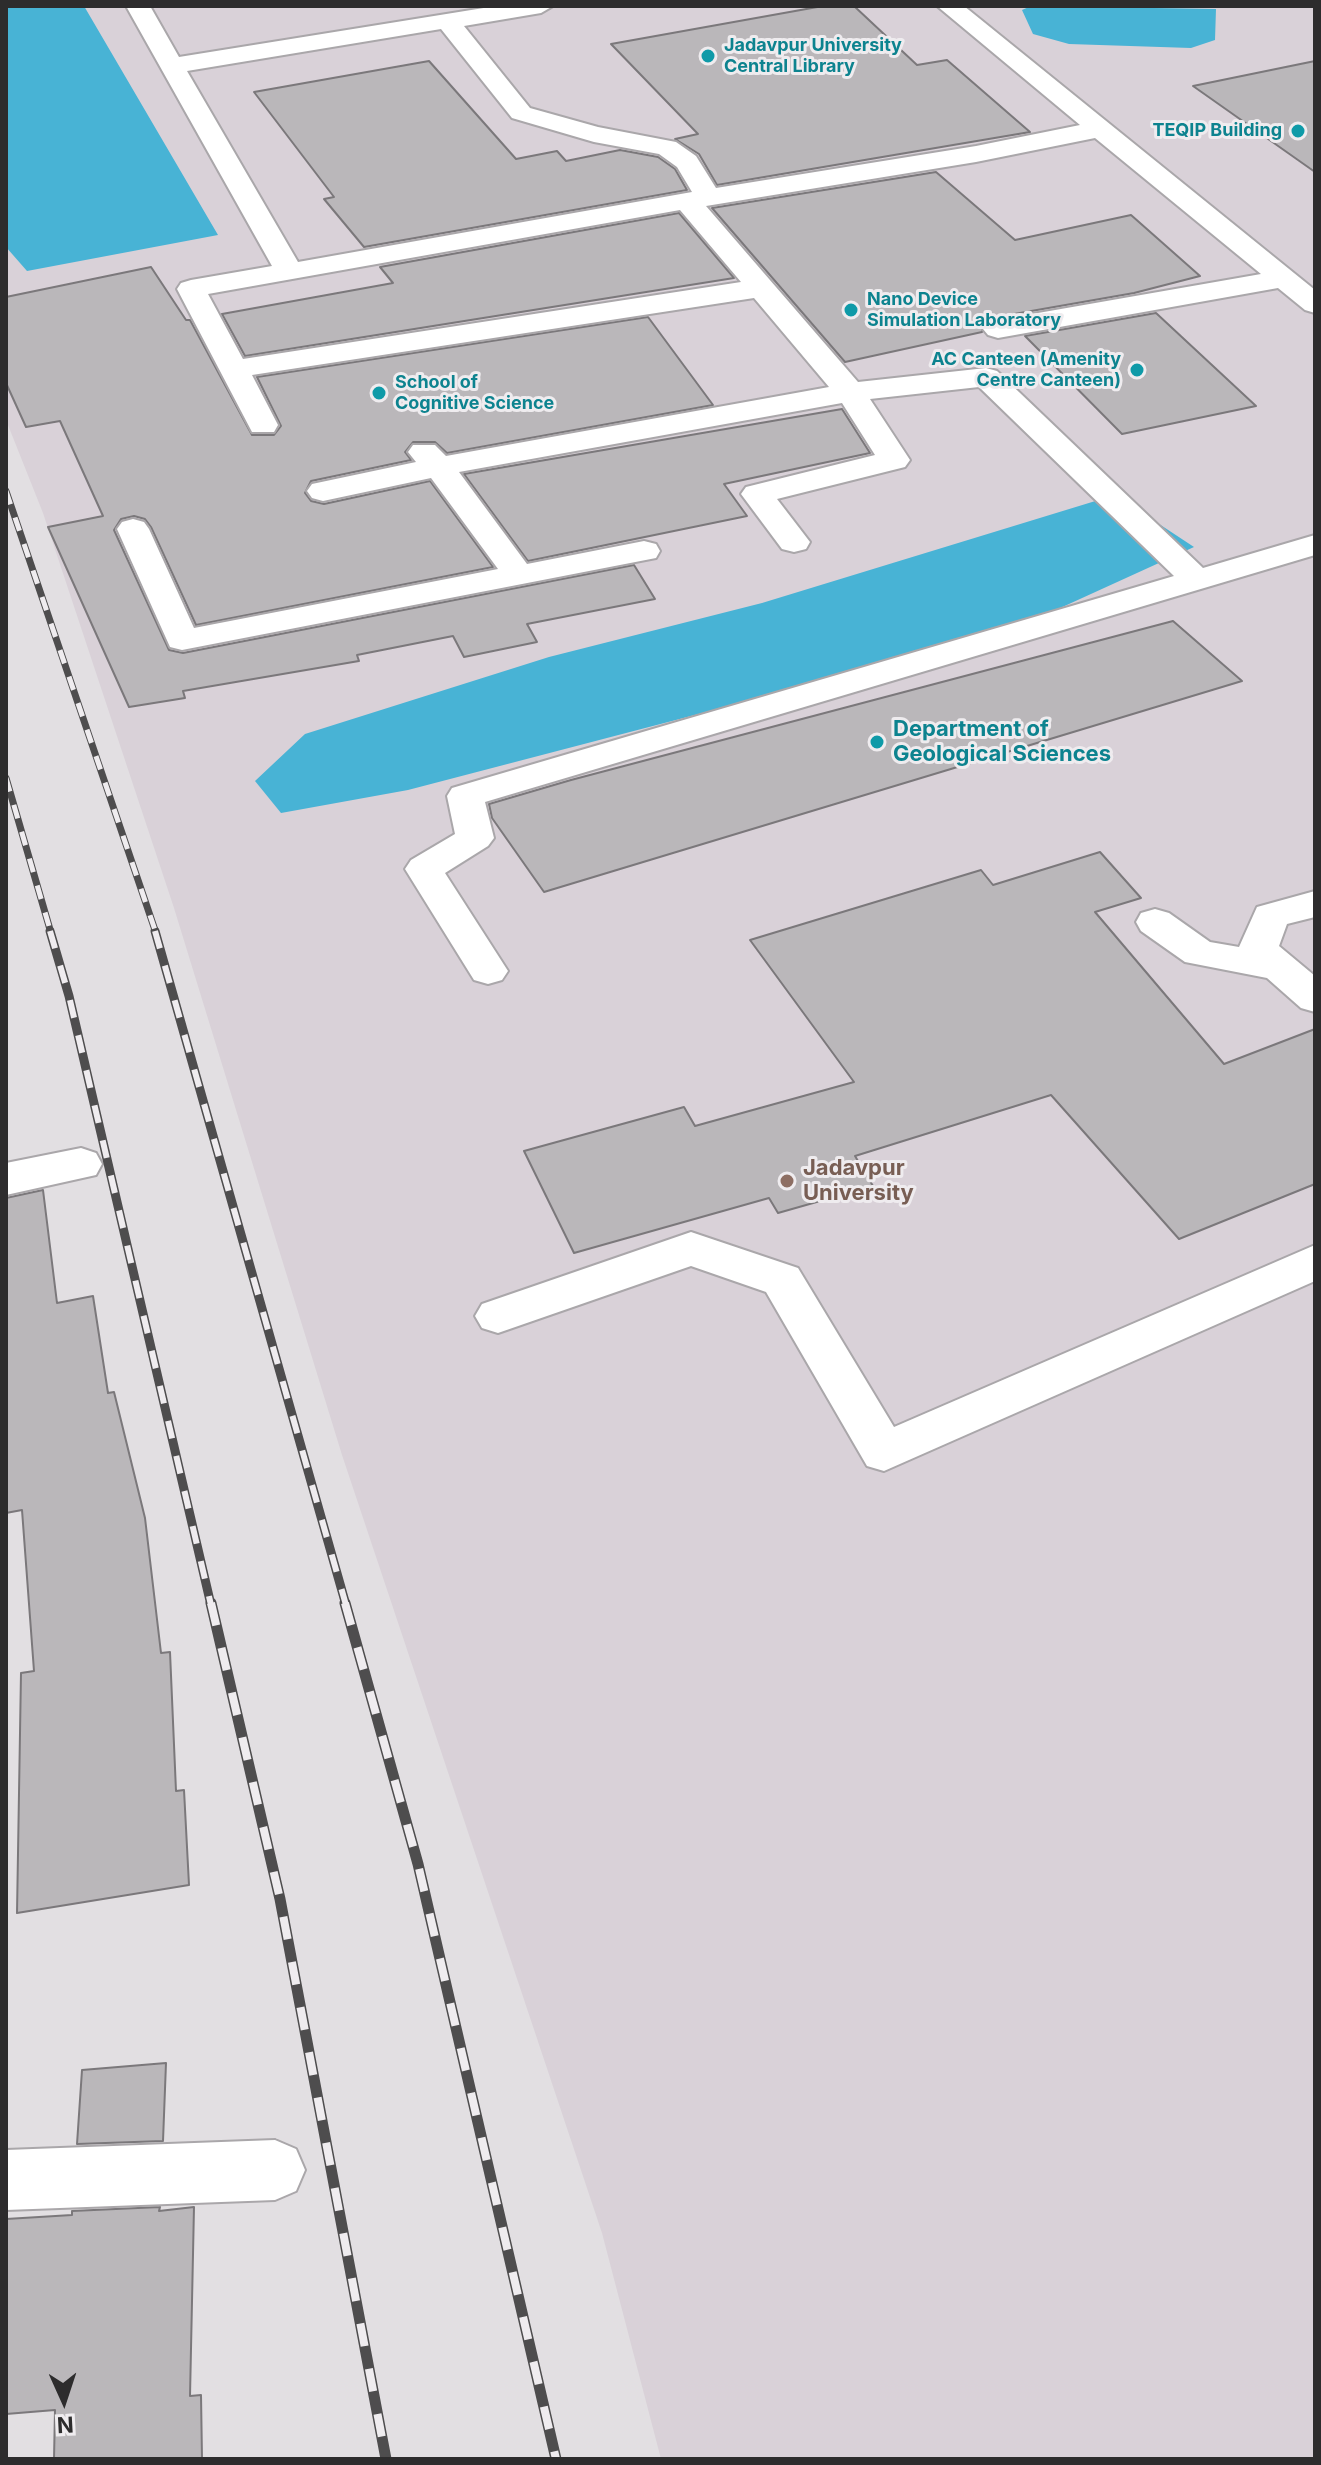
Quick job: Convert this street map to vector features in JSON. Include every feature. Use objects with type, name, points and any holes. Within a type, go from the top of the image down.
[{"type":"street","points":[[138,6],[169,66],[289,271]]},
{"type":"street","points":[[169,66],[541,6]]},
{"type":"street","points":[[949,6],[1315,304]]},
{"type":"street","points":[[447,21],[521,113],[594,134],[667,148],[687,162],[697,199],[761,288],[850,392],[894,460],[757,494],[794,542]]},
{"type":"street","points":[[263,425],[191,289],[697,199],[976,154],[1100,129]]},
{"type":"street","points":[[998,329],[1284,279]]},
{"type":"street","points":[[233,369],[761,288]]},
{"type":"street","points":[[323,491],[432,459],[850,392],[986,377],[1197,580]]},
{"type":"street","points":[[432,459],[518,574]]},
{"type":"street","points":[[133,529],[182,640],[644,551]]},
{"type":"street","points":[[488,971],[424,869],[475,838],[465,796],[1315,545]]},
{"type":"street","points":[[1315,904],[1271,916],[1261,934],[1258,949],[1315,998]]},
{"type":"street","points":[[1155,922],[1199,953],[1279,967]]},
{"type":"street","points":[[6,1179],[81,1164]]},
{"type":"street","points":[[498,1316],[691,1249],[782,1280],[884,1452],[1315,1262]]},
{"type":"street","points":[[6,2180],[275,2170]]},
{"type":"shaded area","name":"Jadavpur University","points":[[6,6],[1315,6],[1315,2459],[661,2459],[602,2233],[342,1455],[174,908],[43,513],[6,420]]},
{"type":"water","points":[[6,6],[84,6],[218,235],[27,271],[6,247]]},
{"type":"water","points":[[1031,6],[1216,9],[1215,40],[1191,48],[1069,44],[1033,34],[1022,10]]},
{"type":"water","points":[[1115,495],[1194,547],[1001,635],[408,790],[281,813],[255,781],[305,734],[549,657],[762,603]]},
{"type":"building","points":[[823,6],[854,6],[917,65],[947,60],[1030,132],[717,185],[699,154],[675,139],[698,134],[611,44]]},
{"type":"building","points":[[429,61],[516,159],[557,151],[566,161],[620,150],[658,157],[675,169],[687,190],[364,247],[324,199],[334,197],[254,92]]},
{"type":"building","name":"TEQIP Building","points":[[1315,61],[1315,172],[1193,86]]},
{"type":"building","points":[[936,172],[1015,240],[1131,215],[1200,276],[1134,293],[997,317],[986,321],[982,332],[845,362],[712,208]]},
{"type":"building","points":[[679,213],[734,278],[245,356],[222,314],[393,283],[380,267]]},
{"type":"building","points":[[151,267],[186,320],[190,320],[252,435],[274,435],[281,426],[257,377],[648,317],[713,405],[447,453],[435,442],[413,442],[405,452],[411,460],[311,481],[305,493],[311,501],[324,504],[430,481],[493,567],[196,625],[151,527],[145,519],[134,516],[121,519],[114,530],[169,650],[183,653],[634,565],[655,599],[527,624],[537,642],[464,657],[453,636],[357,655],[359,661],[183,691],[185,698],[129,707],[48,527],[103,516],[60,421],[26,427],[6,383],[6,297]]},
{"type":"building","name":"AC Canteen (Amenity Centre Canteen)","points":[[1156,313],[1256,406],[1122,434],[1025,336]]},
{"type":"building","points":[[842,409],[870,453],[724,484],[747,516],[528,561],[464,474]]},
{"type":"building","name":"Department of Geological Sciences","points":[[1173,621],[1242,681],[544,892],[492,818],[489,804],[571,780]]},
{"type":"building","points":[[1100,852],[1141,898],[1095,912],[1224,1064],[1315,1029],[1315,1184],[1179,1239],[1051,1095],[855,1156],[873,1186],[778,1213],[769,1198],[574,1253],[524,1151],[684,1107],[695,1126],[854,1082],[750,940],[981,870],[993,885]]},
{"type":"building","points":[[43,1190],[57,1303],[93,1296],[108,1393],[114,1392],[145,1518],[161,1653],[170,1652],[176,1791],[184,1790],[189,1885],[17,1913],[21,1673],[34,1671],[22,1510],[6,1513],[6,1198]]},
{"type":"building","points":[[166,2063],[163,2141],[77,2144],[82,2070]]},
{"type":"building","points":[[160,2207],[159,2211],[194,2207],[190,2396],[201,2395],[202,2459],[54,2459],[55,2410],[6,2414],[6,2219],[72,2215],[72,2211]]},
{"type":"railway","points":[[6,491],[156,933]]},
{"type":"railway","points":[[6,778],[51,933]]},
{"type":"railway","points":[[50,931],[69,996],[211,1605]]},
{"type":"railway","points":[[155,931],[346,1605]]},
{"type":"railway","points":[[211,1603],[280,1899],[386,2459]]},
{"type":"railway","points":[[345,1603],[418,1864],[556,2459]]},
{"type":"place","name":"Jadavpur University Central Library","points":[[708,56]]},
{"type":"place","name":"TEQIP Building","points":[[1298,131]]},
{"type":"place","name":"Nano Device Simulation Laboratory","points":[[851,310]]},
{"type":"place","name":"AC Canteen (Amenity Centre Canteen)","points":[[1137,370]]},
{"type":"place","name":"School of Cognitive Science","points":[[379,393]]},
{"type":"place","name":"Department of Geological Sciences","points":[[877,742]]},
{"type":"place","name":"Jadavpur University","points":[[787,1181]]}]
